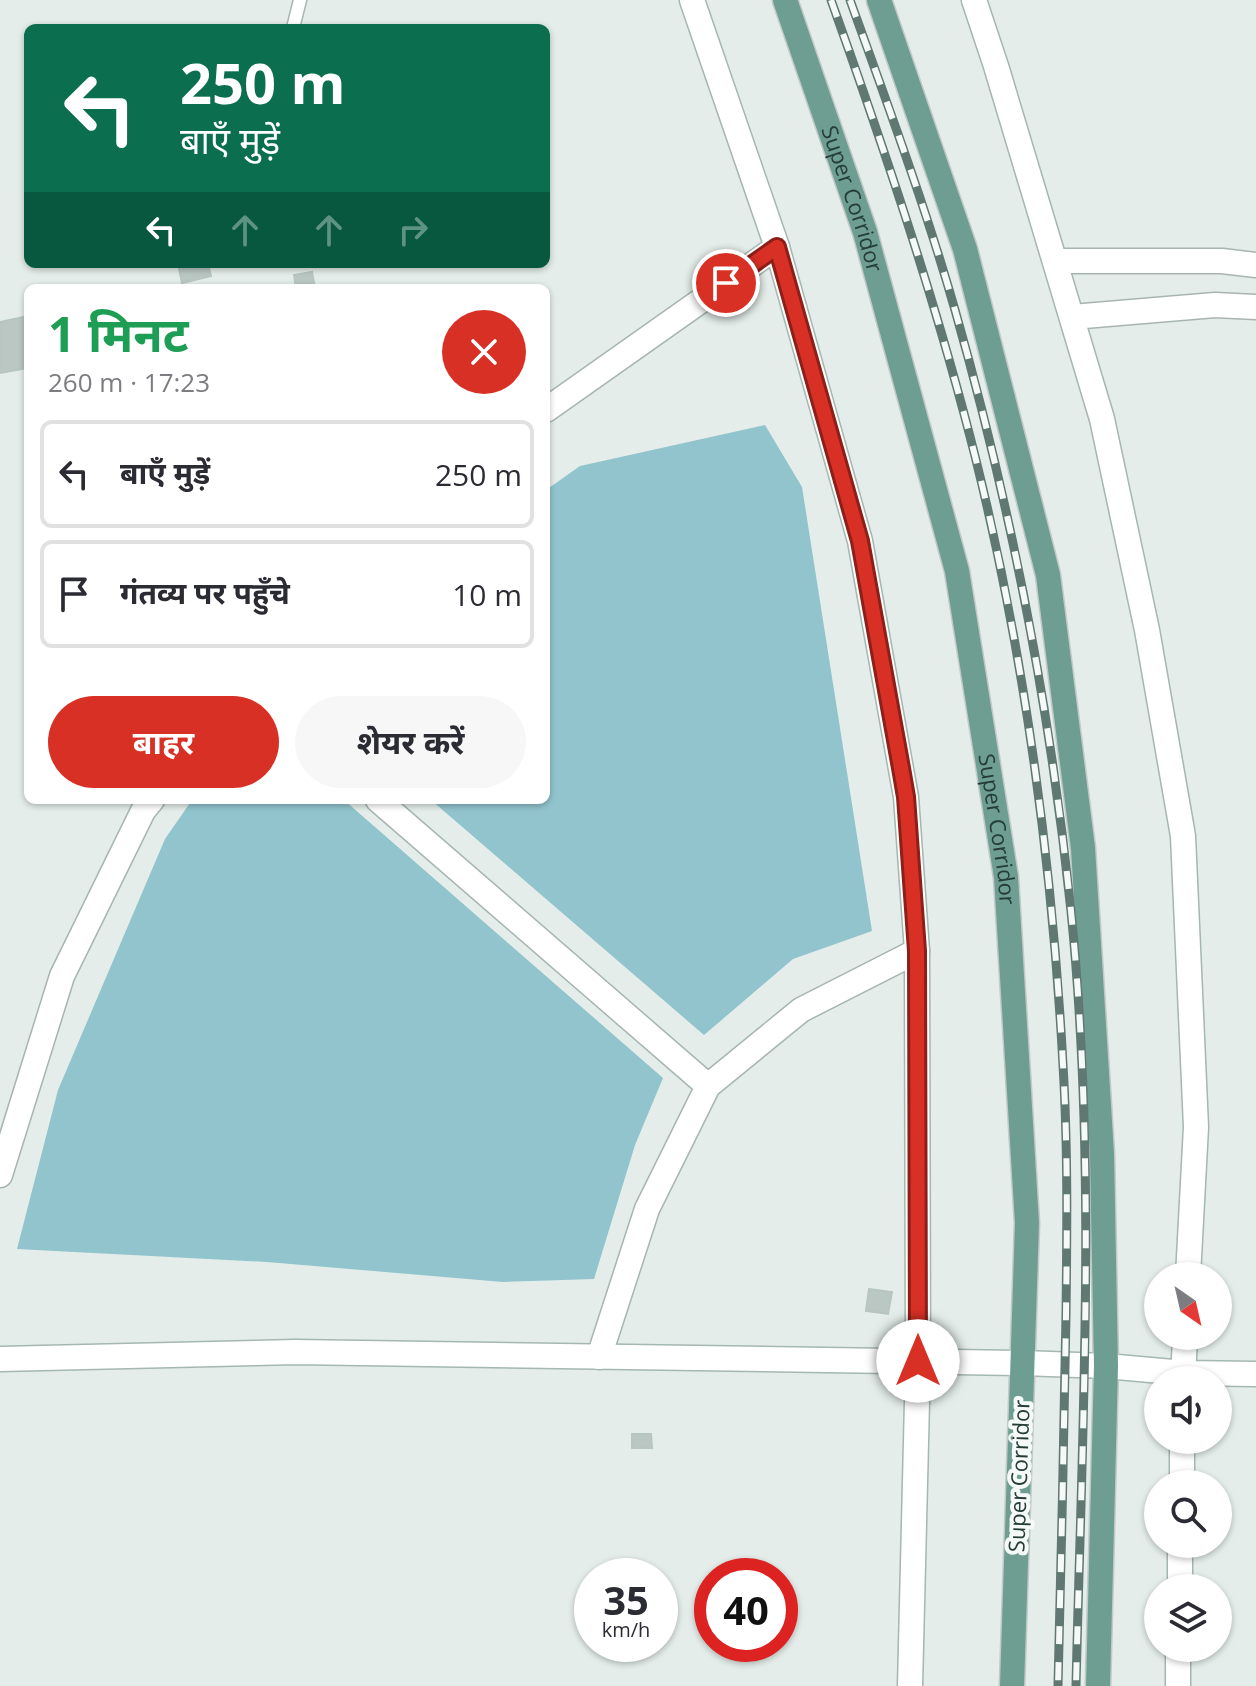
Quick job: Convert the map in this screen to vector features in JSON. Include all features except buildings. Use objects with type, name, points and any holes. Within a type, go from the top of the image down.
[{"type":"main road","name":"Super Corridor","points":[[785,0],[865,232],[957,571],[1006,877],[1027,1223],[1012,1686]]},
{"type":"main road","points":[[879,0],[965,249],[1048,575],[1083,848],[1102,1154],[1106,1366],[1098,1686]]},
{"type":"street","points":[[692,0],[777,247],[860,541],[906,797],[917,951],[918,1361],[910,1686]]},
{"type":"street","points":[[974,0],[1102,419],[1147,630],[1183,836],[1196,1127],[1189,1262]]},
{"type":"street","points":[[550,407],[777,247]]},
{"type":"street","points":[[1055,261],[1222,261],[1256,265]]},
{"type":"street","points":[[1072,317],[1215,305],[1256,307]]},
{"type":"street","points":[[0,1175],[62,976],[149,804]]},
{"type":"street","points":[[383,804],[708,1086]]},
{"type":"street","points":[[599,1357],[647,1209],[708,1086],[801,1010],[917,951]]},
{"type":"street","points":[[0,1359],[295,1352],[1022,1363],[1106,1366],[1144,1371]]},
{"type":"street","points":[[1232,1375],[1256,1374]]},
{"type":"street","points":[[1178,1662],[1178,1686]]},
{"type":"lane","points":[[294,24],[300,0]]},
{"type":"water","points":[[765,425],[802,487],[872,931],[793,959],[704,1035],[436,804],[550,804],[550,487],[580,466]]},
{"type":"water","points":[[189,804],[349,804],[663,1078],[635,1145],[594,1279],[503,1282],[267,1262],[17,1249],[58,1090],[165,839]]},
{"type":"railway","points":[[831,0],[909,228],[961,402],[1009,610],[1034,761],[1052,913],[1066,1127],[1066,1315],[1058,1686]]},
{"type":"railway","points":[[850,0],[931,232],[975,384],[1011,533],[1052,759],[1071,911],[1084,1104],[1086,1298],[1076,1686]]},
{"type":"route","points":[[726,283],[777,247],[860,541],[901,768],[906,797],[917,951],[918,1361]]}]
